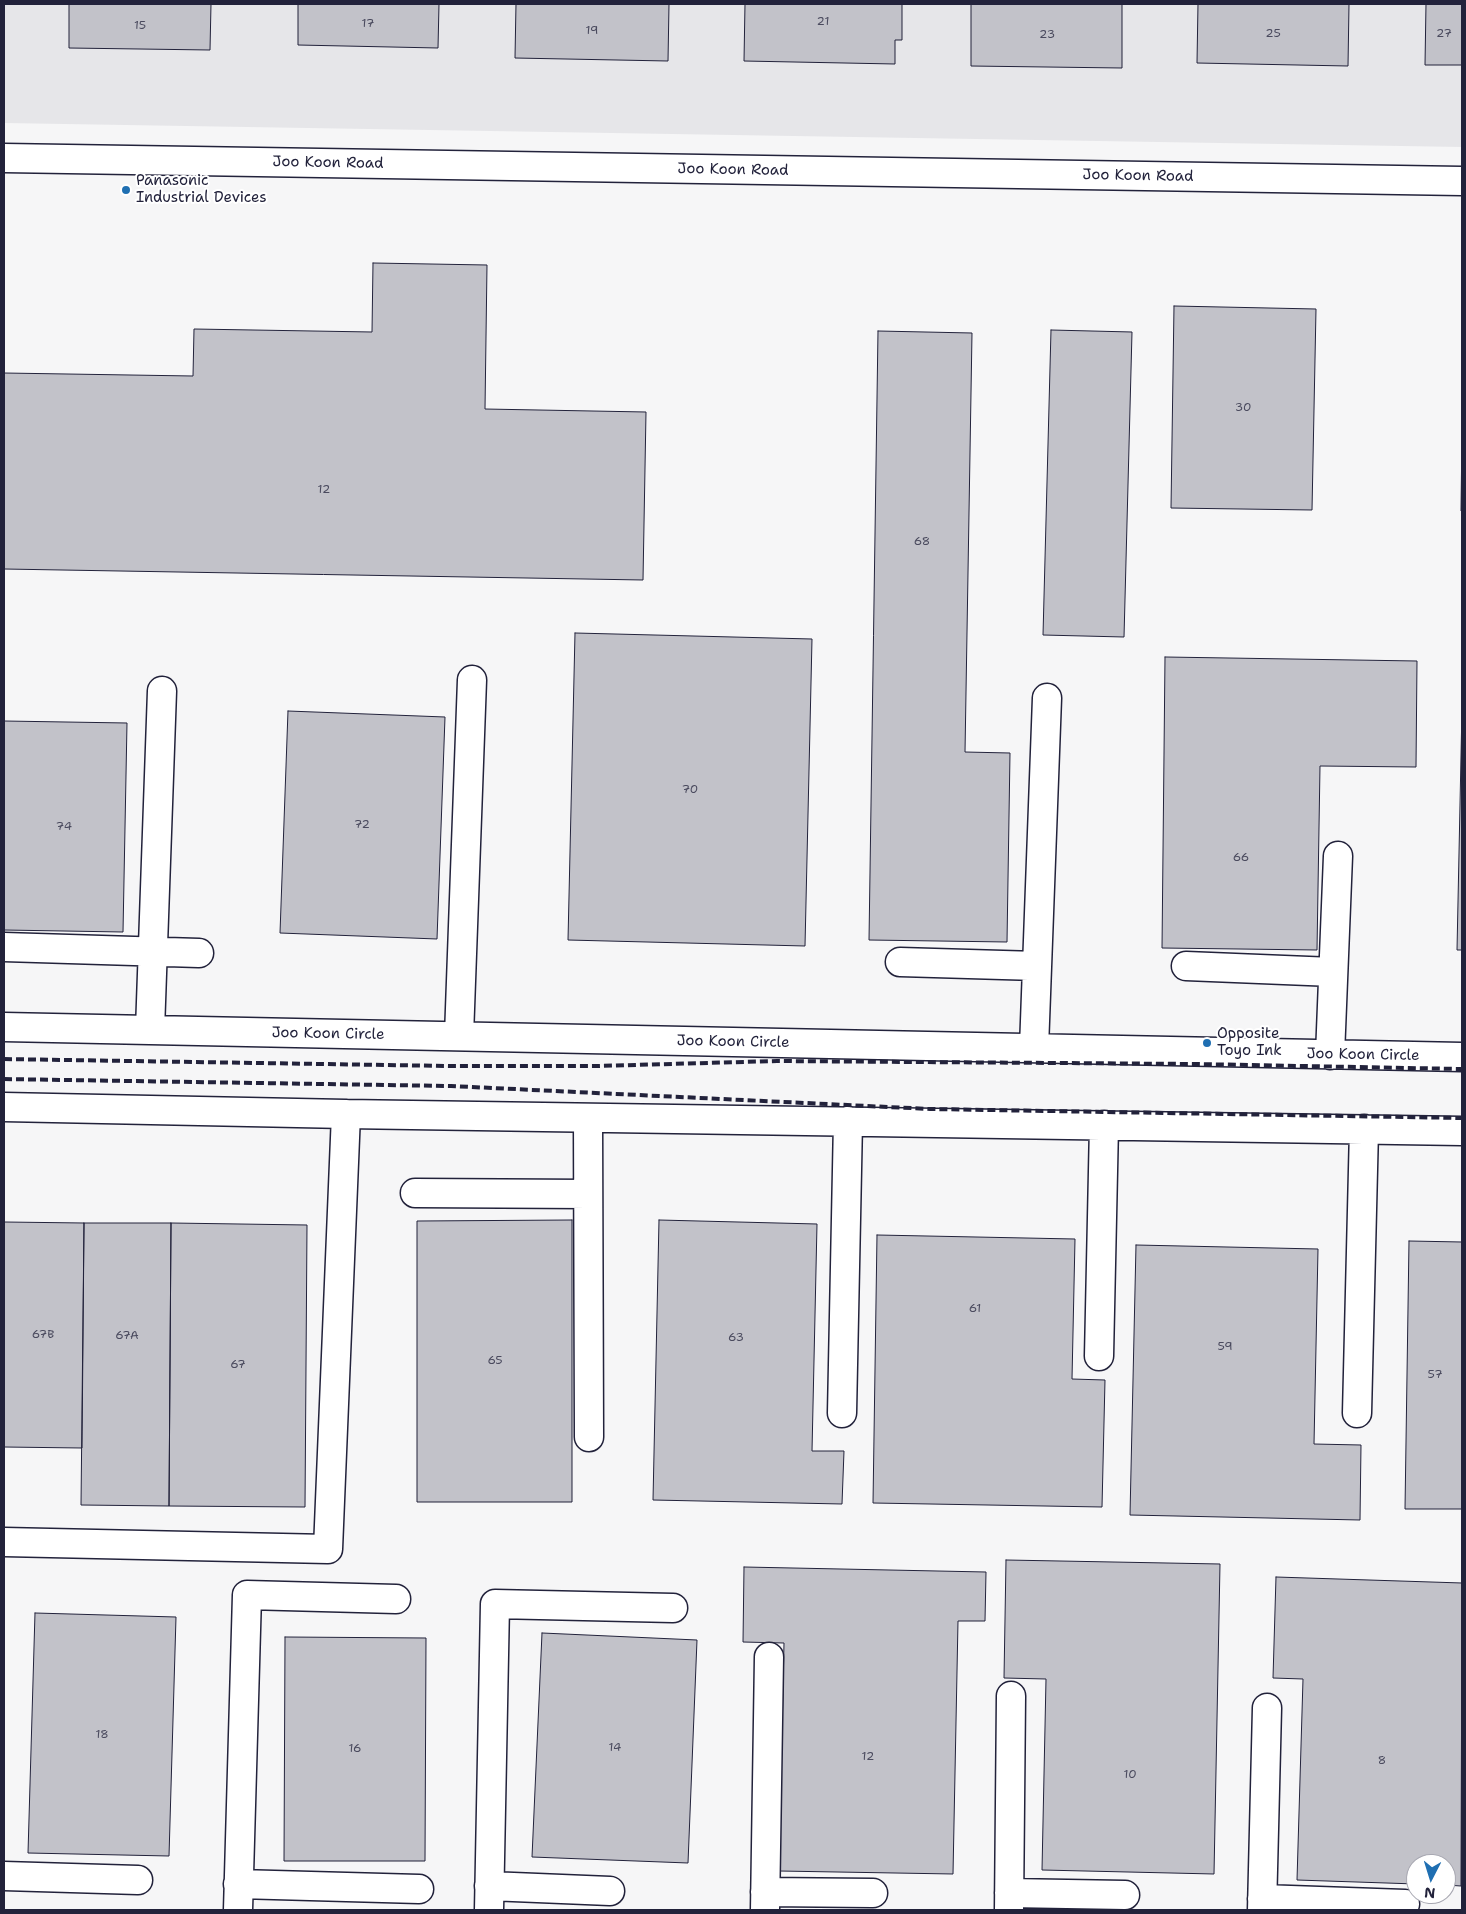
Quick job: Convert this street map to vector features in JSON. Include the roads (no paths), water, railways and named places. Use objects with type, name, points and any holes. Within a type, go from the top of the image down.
[{"type":"street","name":"Joo Koon Road","points":[[4,158],[1462,181]]},
{"type":"street","points":[[459,1036],[472,680]]},
{"type":"street","points":[[150,1030],[162,692]]},
{"type":"street","points":[[1034,1048],[1047,698]]},
{"type":"street","points":[[1330,1055],[1338,856]]},
{"type":"street","points":[[4,947],[200,953]]},
{"type":"street","points":[[900,962],[1037,966]]},
{"type":"street","points":[[1186,966],[1333,972]]},
{"type":"street","name":"Joo Koon Circle","points":[[4,1027],[1462,1057]]},
{"type":"street","points":[[4,1107],[588,1118],[1462,1130]]},
{"type":"street","points":[[4,1542],[328,1549],[346,1114]]},
{"type":"street","points":[[588,1118],[589,1437]]},
{"type":"street","points":[[842,1413],[848,1121]]},
{"type":"street","points":[[1099,1356],[1104,1125]]},
{"type":"street","points":[[1357,1413],[1364,1129]]},
{"type":"street","points":[[415,1193],[588,1194]]},
{"type":"street","points":[[396,1599],[247,1594],[238,1897],[419,1889]]},
{"type":"street","points":[[610,1891],[489,1898],[495,1604],[673,1608]]},
{"type":"street","points":[[769,1657],[765,1901],[872,1893]]},
{"type":"street","points":[[1011,1696],[1009,1902],[1125,1895]]},
{"type":"street","points":[[1267,1708],[1262,1904],[1405,1904]]},
{"type":"street","points":[[4,1876],[138,1880]]},
{"type":"railway","points":[[4,1059],[449,1066],[597,1066],[777,1061],[1195,1064],[1462,1069]]},
{"type":"railway","points":[[4,1079],[451,1086],[930,1109],[1462,1118]]},
{"type":"place","name":"Panasonic Industrial Devices","points":[[126,190]]},
{"type":"place","name":"Opposite Toyo Ink","points":[[1207,1043]]}]
